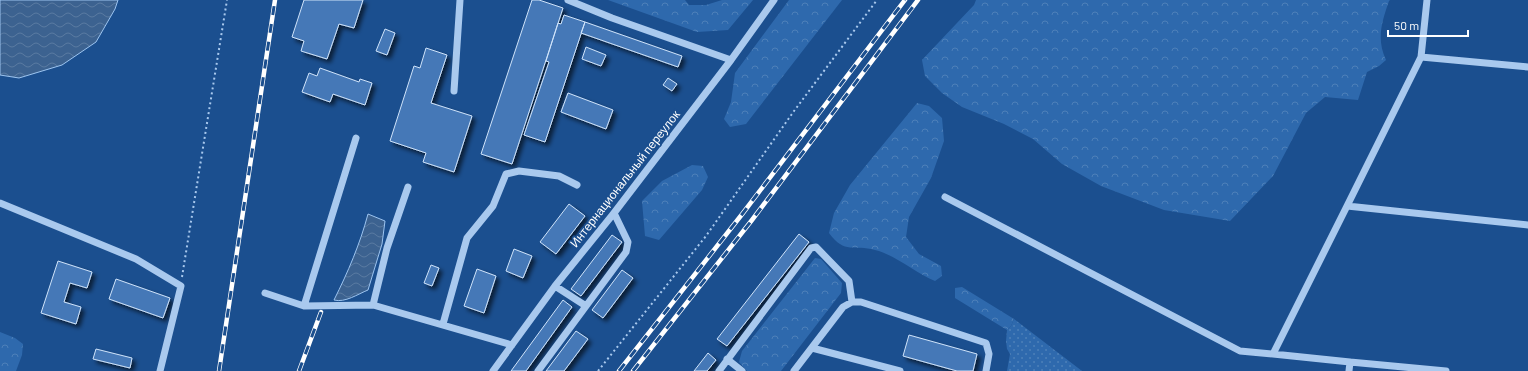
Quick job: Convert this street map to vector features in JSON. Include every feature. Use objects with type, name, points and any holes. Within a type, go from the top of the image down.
[{"type":"street","points":[[454,91],[460,0]]},
{"type":"street","points":[[568,0],[612,18],[731,60]]},
{"type":"street","name":"Интернациональный переулок","points":[[493,371],[555,286],[614,213],[731,60],[774,0]]},
{"type":"street","points":[[1273,354],[1421,57],[1426,0]]},
{"type":"street","points":[[1421,57],[1528,67]]},
{"type":"street","points":[[304,306],[356,138]]},
{"type":"street","points":[[443,324],[467,238],[492,206],[506,174],[519,171],[559,176],[577,185]]},
{"type":"street","points":[[373,305],[387,248],[408,187]]},
{"type":"street","points":[[945,197],[1240,351],[1446,371]]},
{"type":"street","points":[[0,203],[136,258],[180,286],[160,371]]},
{"type":"street","points":[[1347,206],[1528,225]]},
{"type":"street","points":[[538,371],[626,252],[628,242],[614,213]]},
{"type":"street","points":[[719,371],[811,248],[816,247],[849,281],[852,302]]},
{"type":"street","points":[[555,286],[586,306]]},
{"type":"street","points":[[265,293],[304,306],[373,305],[512,345]]},
{"type":"street","points":[[794,371],[843,307],[852,302],[862,302],[986,343],[989,354],[986,371]]},
{"type":"street","points":[[812,348],[900,371]]},
{"type":"street","points":[[728,359],[742,371]]},
{"type":"street","points":[[1349,371],[1350,362]]},
{"type":"path","points":[[180,286],[227,0]]},
{"type":"path","points":[[598,371],[706,236],[794,111],[877,0]]},
{"type":"green space","points":[[608,0],[685,0],[689,5],[706,5],[722,0],[753,0],[728,30],[697,32]]},
{"type":"green space","points":[[789,0],[842,0],[746,124],[730,127],[724,119],[731,102],[735,73]]},
{"type":"green space","points":[[976,0],[1390,0],[1381,30],[1381,45],[1386,60],[1379,66],[1367,72],[1358,100],[1325,97],[1306,113],[1273,176],[1230,221],[1164,210],[1101,186],[1062,164],[1033,139],[1004,124],[962,107],[942,93],[925,76],[922,60],[974,5]]},
{"type":"green space","points":[[917,103],[929,106],[942,118],[944,141],[931,178],[909,217],[906,237],[919,254],[941,266],[942,276],[935,281],[883,252],[868,248],[850,248],[840,244],[829,233],[834,213],[850,185]]},
{"type":"green space","points":[[692,165],[703,166],[708,177],[702,190],[659,240],[645,236],[642,201],[662,181]]},
{"type":"green space","points":[[815,258],[821,259],[842,283],[841,293],[781,371],[747,371],[739,362],[742,351]]},
{"type":"green space","points":[[962,287],[1014,319],[1011,326],[1007,330],[955,298],[955,288]]},
{"type":"green space","points":[[1014,319],[1082,371],[1007,371],[1010,354],[1007,349],[1006,341],[1007,330],[1011,326]]},
{"type":"green space","points":[[0,332],[15,338],[23,344],[22,355],[16,371],[0,371]]},
{"type":"water","points":[[0,0],[118,0],[115,9],[96,42],[62,65],[19,78],[0,75]]},
{"type":"water","points":[[368,214],[385,221],[382,244],[368,290],[347,299],[338,301],[334,300],[353,258]]},
{"type":"building","points":[[304,0],[363,0],[354,28],[339,24],[327,59],[301,51],[304,41],[292,37]]},
{"type":"building","points":[[532,0],[539,0],[563,8],[512,164],[481,154]]},
{"type":"building","points":[[564,15],[585,22],[545,142],[524,135],[549,62],[546,61],[558,23],[561,24]]},
{"type":"building","points":[[585,22],[682,56],[678,67],[581,33]]},
{"type":"building","points":[[385,29],[395,33],[387,55],[376,51]]},
{"type":"building","points":[[586,47],[606,55],[601,66],[582,59]]},
{"type":"building","points":[[426,48],[447,55],[431,103],[472,116],[454,172],[423,162],[426,153],[390,141],[414,66],[420,68]]},
{"type":"building","points":[[320,68],[359,82],[360,79],[372,83],[365,105],[333,94],[330,102],[302,92],[309,73],[317,76]]},
{"type":"building","points":[[668,78],[677,84],[672,91],[663,85]]},
{"type":"building","points":[[568,93],[613,110],[606,129],[561,112]]},
{"type":"building","points":[[569,204],[585,216],[556,254],[540,242]]},
{"type":"building","points":[[799,234],[809,242],[727,346],[717,339]]},
{"type":"building","points":[[612,235],[622,242],[581,296],[571,289]]},
{"type":"building","points":[[514,249],[532,256],[523,278],[506,271]]},
{"type":"building","points":[[58,261],[92,272],[87,288],[70,283],[64,302],[81,307],[76,324],[41,313]]},
{"type":"building","points":[[431,265],[439,268],[432,286],[424,283]]},
{"type":"building","points":[[477,269],[496,276],[484,313],[464,306]]},
{"type":"building","points":[[622,270],[633,278],[603,318],[592,310]]},
{"type":"building","points":[[116,279],[170,298],[163,318],[109,299]]},
{"type":"building","points":[[563,300],[572,307],[526,371],[511,371]]},
{"type":"building","points":[[576,331],[588,339],[564,371],[546,371]]},
{"type":"building","points":[[909,335],[977,354],[973,371],[957,371],[903,356]]},
{"type":"building","points":[[96,349],[132,358],[130,368],[93,359]]},
{"type":"building","points":[[708,353],[716,360],[707,371],[694,371]]},
{"type":"railway","points":[[219,371],[275,0]]},
{"type":"railway","points":[[619,371],[743,213],[905,0]]},
{"type":"railway","points":[[633,371],[752,220],[918,0]]},
{"type":"railway","points":[[299,371],[321,312]]}]
